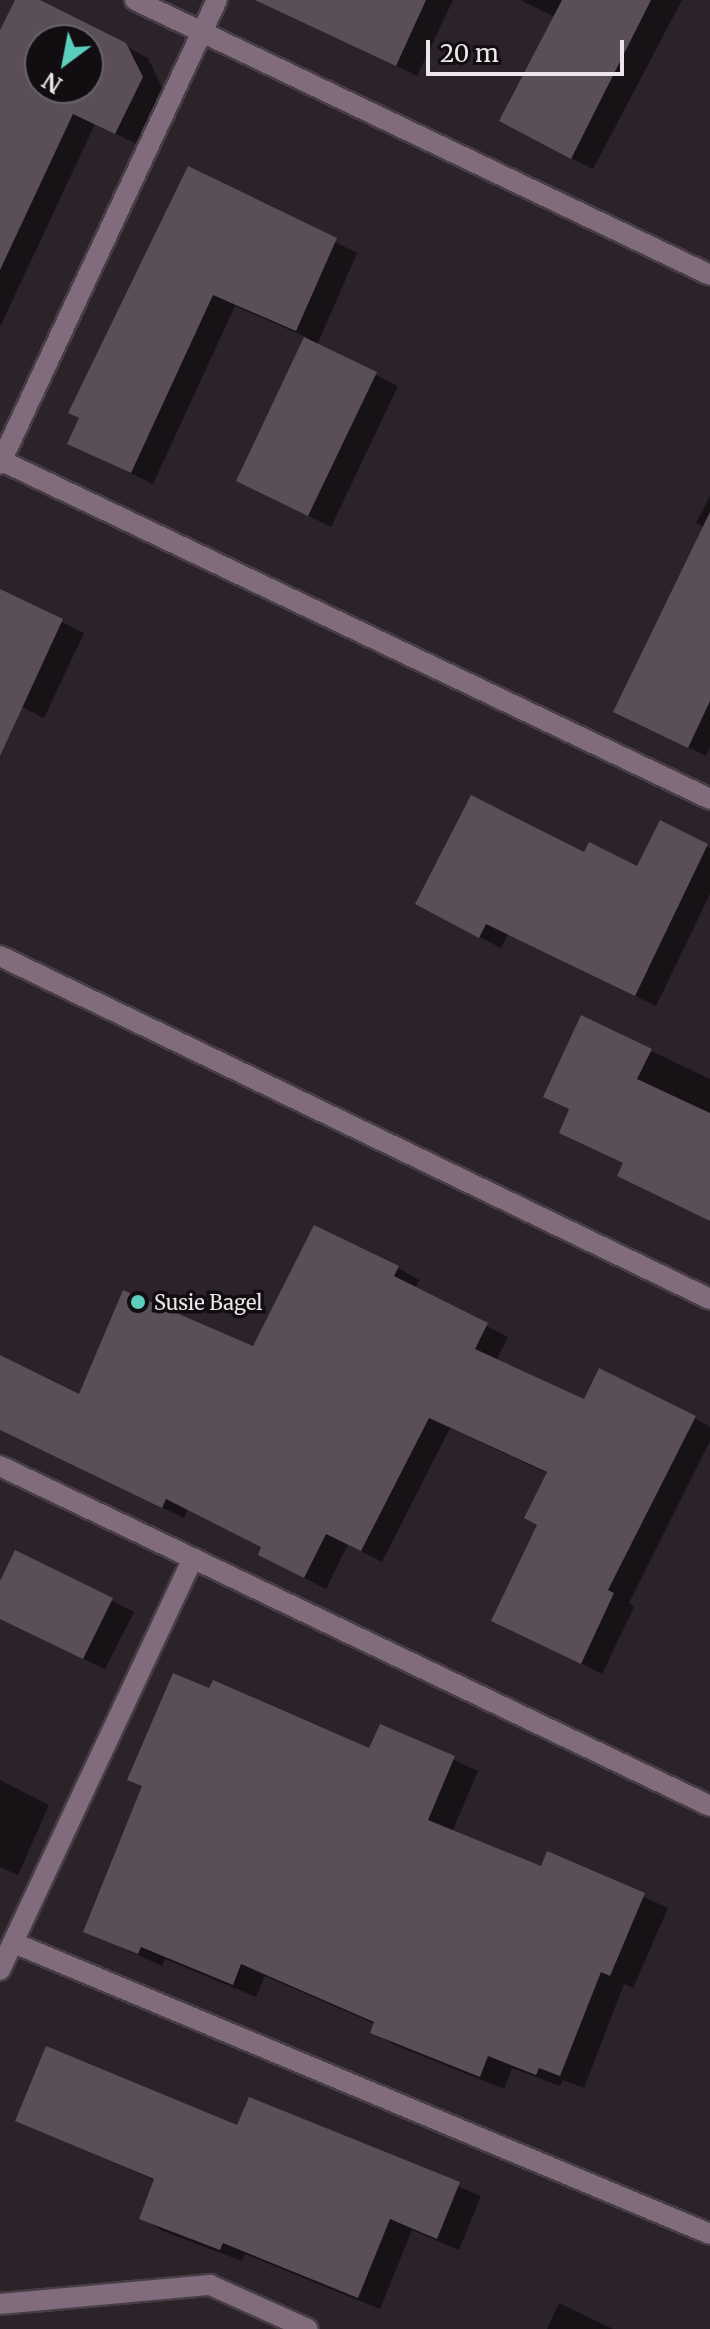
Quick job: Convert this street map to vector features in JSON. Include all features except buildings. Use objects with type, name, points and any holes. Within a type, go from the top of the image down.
[{"type":"street","points":[[135,0],[710,275]]},
{"type":"street","points":[[217,0],[1,462],[710,799]]},
{"type":"street","points":[[0,956],[710,1299]]},
{"type":"street","points":[[0,1466],[710,1806]]},
{"type":"street","points":[[0,1970],[193,1558]]},
{"type":"street","points":[[14,1943],[710,2234]]},
{"type":"street","points":[[0,2304],[210,2285],[286,2315],[308,2329]]},
{"type":"place","name":"Susie Bagel","points":[[138,1302]]}]
